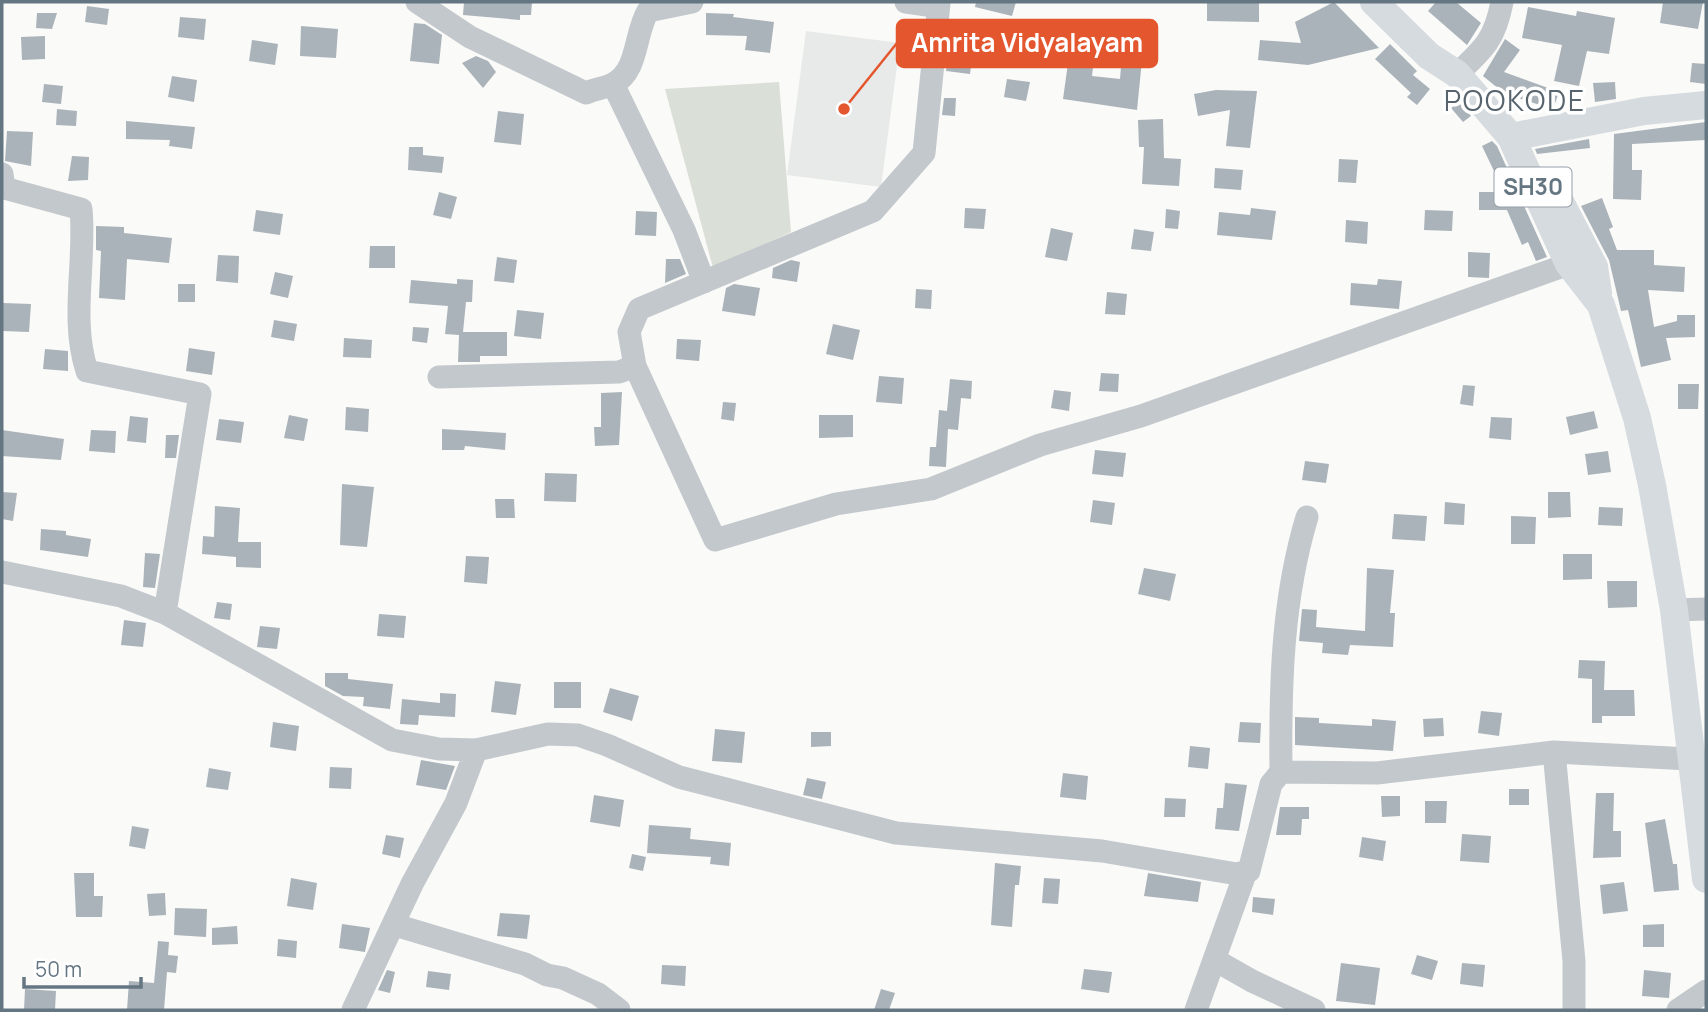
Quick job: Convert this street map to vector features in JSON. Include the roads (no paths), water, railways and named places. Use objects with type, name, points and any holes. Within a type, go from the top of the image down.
[{"type":"main road","name":"SH30","points":[[1374,2],[1429,57],[1457,74],[1511,137],[1569,264],[1601,305],[1637,418],[1674,610],[1706,879]]},
{"type":"main road","points":[[1397,2],[1441,48],[1457,74]]},
{"type":"main road","points":[[1511,137],[1644,111],[1706,106]]},
{"type":"main road","points":[[1511,137],[1533,154],[1566,213],[1594,267],[1601,305]]},
{"type":"street","points":[[417,2],[470,37],[586,93],[613,84],[628,73],[641,22],[648,11],[692,2]]},
{"type":"street","points":[[906,2],[939,2],[924,153],[873,211],[639,309],[629,332],[635,366],[715,540],[836,504],[931,489],[1040,445],[1141,416],[1569,264]]},
{"type":"street","points":[[1457,74],[1488,45],[1498,24],[1502,2]]},
{"type":"street","points":[[613,84],[684,230],[704,282]]},
{"type":"street","points":[[2,174],[4,188],[81,209],[84,243],[80,314],[82,356],[87,371],[200,394],[165,613]]},
{"type":"street","points":[[439,377],[619,372],[635,366]]},
{"type":"street","points":[[1196,1010],[1244,874],[1249,871],[1271,784],[1281,772],[1284,625],[1297,550],[1307,517]]},
{"type":"street","points":[[2,572],[121,596],[165,613],[392,740],[439,749],[476,750],[548,734],[578,736],[607,744],[679,777],[896,833],[1102,851],[1244,874]]},
{"type":"street","points":[[1674,610],[1706,608]]},
{"type":"street","points":[[353,1010],[412,884],[456,803],[476,750]]},
{"type":"street","points":[[1281,772],[1377,772],[1554,752],[1690,759]]},
{"type":"street","points":[[1554,752],[1574,961],[1574,1010]]},
{"type":"street","points":[[395,925],[563,978],[598,994],[619,1010]]},
{"type":"street","points":[[1215,960],[1314,1010]]},
{"type":"street","points":[[1678,1010],[1706,991]]},
{"type":"place","name":"Amrita Vidyalayam","points":[[844,109]]},
{"type":"district","name":"POOKODE","points":[[1515,101]]}]
